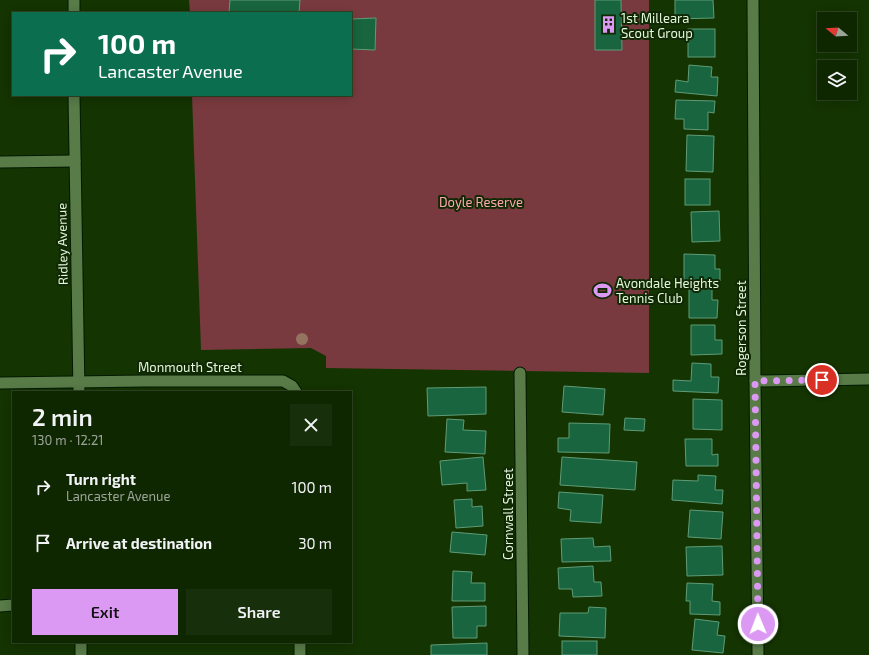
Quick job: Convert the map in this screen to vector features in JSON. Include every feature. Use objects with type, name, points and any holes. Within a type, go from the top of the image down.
[{"type":"street","points":[[74,0],[74,12]]},
{"type":"street","name":"Rogerson Street","points":[[753,0],[758,655]]},
{"type":"street","name":"Ridley Avenue","points":[[74,96],[79,387]]},
{"type":"street","points":[[0,162],[75,161]]},
{"type":"street","name":"Cornwall Street","points":[[520,373],[523,655]]},
{"type":"street","points":[[755,381],[869,379]]},
{"type":"street","name":"Monmouth Street","points":[[0,383],[79,387],[145,380],[274,381],[284,382],[292,386],[295,391]]},
{"type":"street","points":[[0,606],[12,605]]},
{"type":"street","points":[[81,643],[81,655]]},
{"type":"street","points":[[300,643],[300,655]]},
{"type":"green space","name":"Doyle Reserve","points":[[189,0],[649,0],[649,373],[326,368],[326,356],[311,348],[201,350],[192,96],[352,96],[352,12],[190,12]]},
{"type":"building","points":[[230,0],[300,0],[299,12],[229,12]]},
{"type":"building","name":"1st Milleara Scout Group","points":[[595,0],[621,0],[622,50],[595,50]]},
{"type":"building","points":[[675,0],[713,0],[714,18],[675,19]]},
{"type":"building","points":[[376,18],[375,50],[352,49],[352,19]]},
{"type":"building","points":[[688,29],[715,29],[715,57],[688,57]]},
{"type":"building","points":[[689,65],[712,67],[711,77],[718,77],[717,96],[675,92],[676,80],[688,82]]},
{"type":"building","points":[[676,100],[715,101],[714,113],[708,112],[708,130],[684,129],[684,119],[675,119]]},
{"type":"building","points":[[687,135],[714,136],[713,172],[686,171]]},
{"type":"building","points":[[685,179],[710,179],[710,205],[685,205]]},
{"type":"building","points":[[719,211],[720,241],[692,242],[691,212]]},
{"type":"building","points":[[684,254],[715,255],[715,269],[720,269],[720,281],[684,280]]},
{"type":"building","points":[[689,287],[712,287],[712,300],[718,300],[717,318],[689,318]]},
{"type":"building","points":[[691,325],[715,325],[715,340],[722,340],[722,354],[691,355]]},
{"type":"building","points":[[692,363],[711,364],[711,377],[719,377],[718,393],[673,391],[673,380],[691,381]]},
{"type":"building","points":[[564,386],[605,389],[603,415],[562,412]]},
{"type":"building","points":[[486,387],[486,414],[428,416],[427,388]]},
{"type":"building","points":[[693,399],[722,400],[722,430],[693,429]]},
{"type":"building","points":[[625,418],[645,419],[644,431],[624,430]]},
{"type":"building","points":[[447,419],[464,420],[463,430],[486,431],[485,454],[445,452]]},
{"type":"building","points":[[569,423],[610,424],[609,453],[558,452],[558,438],[569,438]]},
{"type":"building","points":[[685,439],[712,439],[712,455],[718,454],[718,466],[686,466]]},
{"type":"building","points":[[483,457],[486,490],[467,491],[467,483],[442,485],[440,461]]},
{"type":"building","points":[[562,457],[637,462],[635,490],[560,485]]},
{"type":"building","points":[[698,475],[716,476],[715,490],[723,490],[722,504],[672,500],[673,480],[698,481]]},
{"type":"building","points":[[559,492],[603,495],[601,523],[570,521],[571,510],[558,508]]},
{"type":"building","points":[[472,499],[472,507],[482,506],[483,526],[456,528],[454,500]]},
{"type":"building","points":[[690,510],[723,512],[721,539],[688,537]]},
{"type":"building","points":[[452,532],[487,535],[485,555],[450,552]]},
{"type":"building","points":[[593,538],[594,547],[610,546],[611,561],[562,562],[561,539]]},
{"type":"building","points":[[722,546],[723,575],[687,576],[686,547]]},
{"type":"building","points":[[593,566],[594,582],[601,582],[602,596],[573,597],[572,589],[559,589],[558,568]]},
{"type":"building","points":[[453,571],[472,572],[471,583],[485,583],[485,601],[452,601]]},
{"type":"building","points":[[687,583],[713,584],[712,601],[720,602],[720,615],[690,614],[690,601],[686,601]]},
{"type":"building","points":[[486,606],[486,626],[477,626],[477,638],[453,638],[452,607]]},
{"type":"building","points":[[589,607],[606,608],[605,638],[559,636],[560,613],[588,613]]},
{"type":"building","points":[[695,619],[719,622],[717,635],[725,636],[723,653],[692,650]]},
{"type":"building","points":[[562,641],[597,641],[597,655],[562,655]]},
{"type":"building","points":[[487,643],[487,655],[431,655],[431,645]]},
{"type":"place","name":"1st Milleara Scout Group","points":[[608,25]]},
{"type":"place","name":"Avondale Heights Tennis Club","points":[[603,290]]},
{"type":"route","points":[[758,624],[755,381],[822,380]]}]
